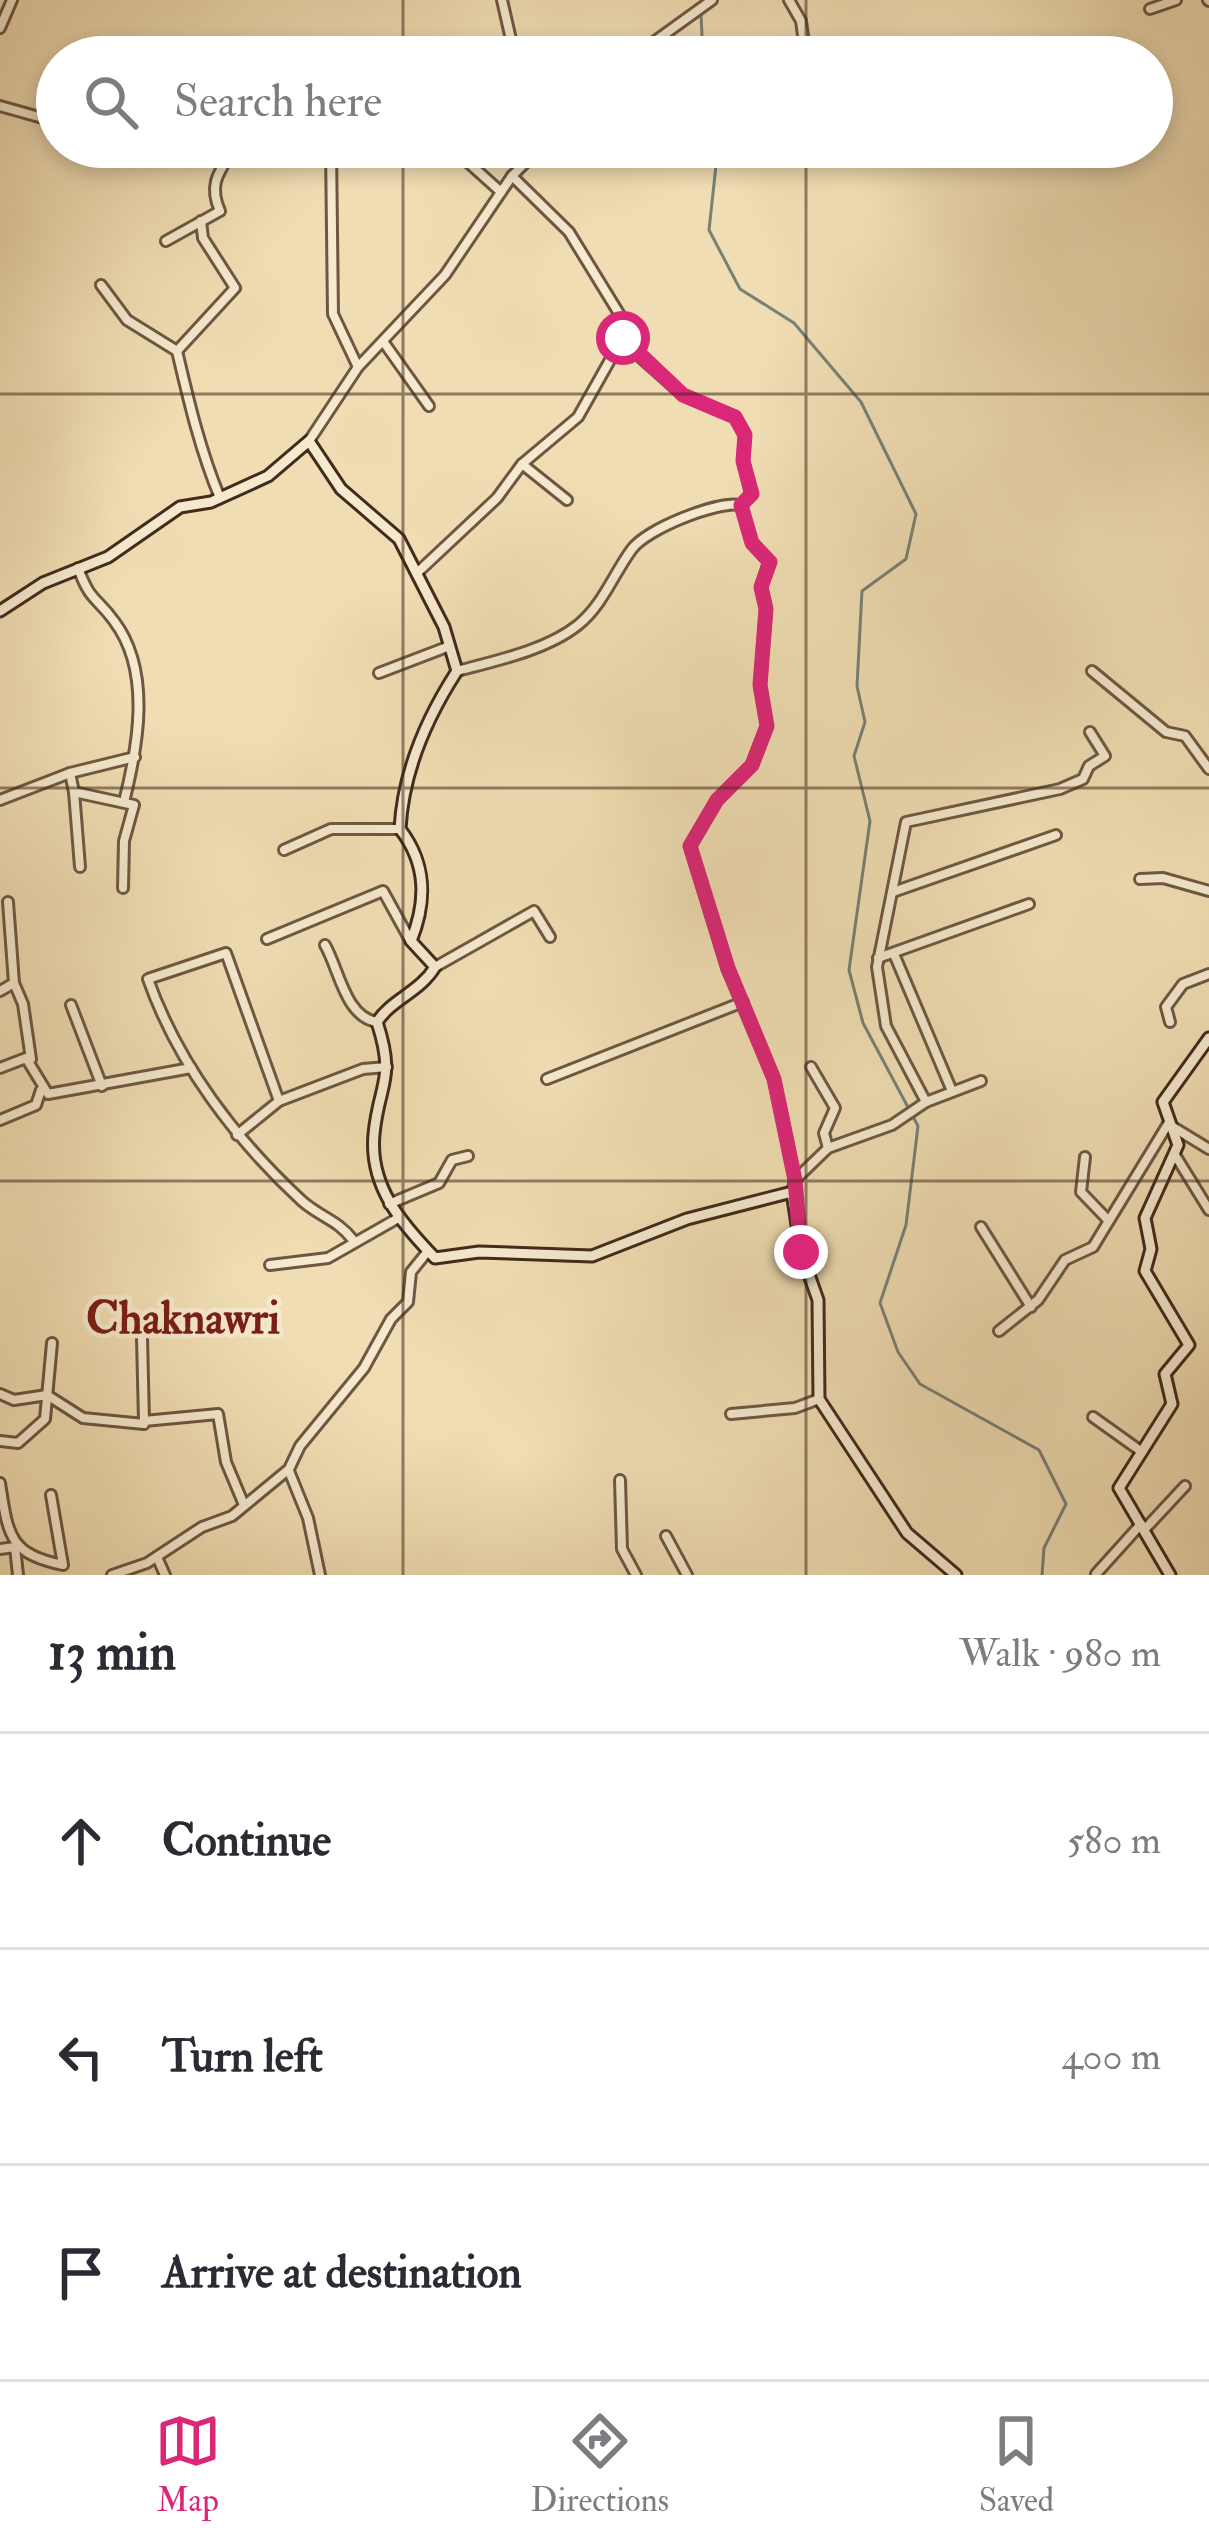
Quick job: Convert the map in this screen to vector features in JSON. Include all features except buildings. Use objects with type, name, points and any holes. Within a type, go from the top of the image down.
[{"type":"street","points":[[0,28],[12,0]]},
{"type":"street","points":[[502,0],[510,36]]},
{"type":"street","points":[[662,36],[712,0]]},
{"type":"street","points":[[789,0],[803,36]]},
{"type":"street","points":[[1150,9],[1176,0]]},
{"type":"street","points":[[0,106],[36,116]]},
{"type":"street","points":[[166,241],[220,211],[212,192],[221,168]]},
{"type":"street","points":[[331,168],[333,314],[358,368]]},
{"type":"street","points":[[475,168],[501,192]]},
{"type":"street","points":[[0,611],[77,567],[108,557],[181,506],[220,498],[268,476],[309,441],[358,368],[385,344],[461,254],[520,168]]},
{"type":"street","points":[[417,573],[497,499],[522,464],[578,417],[623,338],[623,320],[569,232],[512,176]]},
{"type":"street","points":[[177,351],[235,288],[204,240],[201,221]]},
{"type":"street","points":[[101,285],[128,320],[177,351],[194,407],[197,443],[220,498]]},
{"type":"street","points":[[411,941],[423,911],[422,886],[415,849],[400,829],[412,762],[437,701],[457,671],[567,632],[593,609],[635,543],[686,516],[741,505],[752,494],[743,461],[745,435],[735,417],[683,395],[623,338]]},
{"type":"street","points":[[385,344],[429,406]]},
{"type":"street","points":[[309,441],[341,489],[394,532],[444,628],[457,671]]},
{"type":"street","points":[[522,464],[567,500]]},
{"type":"street","points":[[741,505],[752,543],[770,562],[761,587],[766,609],[760,685],[767,726],[752,765],[717,800],[690,846],[742,1002],[774,1079],[795,1180],[792,1192],[801,1252],[818,1300],[819,1399],[907,1533],[956,1575]]},
{"type":"street","points":[[77,567],[90,601],[113,619],[134,658],[139,706],[135,757],[124,802]]},
{"type":"street","points":[[379,673],[446,647]]},
{"type":"street","points":[[1092,671],[1166,732],[1185,736],[1209,769]]},
{"type":"street","points":[[926,1102],[886,1026],[878,958],[906,822],[1060,789],[1083,779],[1089,766],[1106,755],[1090,733]]},
{"type":"street","points":[[0,800],[70,773],[135,757]]},
{"type":"street","points":[[70,773],[80,867]]},
{"type":"street","points":[[74,792],[134,807],[124,841],[123,888]]},
{"type":"street","points":[[284,850],[331,829],[400,829]]},
{"type":"street","points":[[891,893],[1056,835]]},
{"type":"street","points":[[1140,879],[1163,878],[1209,891]]},
{"type":"street","points":[[267,939],[383,891],[411,941],[435,967]]},
{"type":"street","points":[[8,902],[14,983],[26,1016],[29,1055],[45,1092]]},
{"type":"street","points":[[878,958],[1029,904]]},
{"type":"street","points":[[550,937],[534,910],[435,967],[424,986],[384,1011],[377,1022],[387,1066],[374,1136],[376,1178],[389,1204],[428,1252],[438,1258],[501,1252],[586,1257],[687,1219],[792,1192]]},
{"type":"street","points":[[325,945],[348,999],[364,1019],[377,1022]]},
{"type":"street","points":[[279,1100],[226,953],[148,980],[191,1068],[238,1135],[303,1202],[335,1219],[353,1240]]},
{"type":"street","points":[[894,954],[952,1091]]},
{"type":"street","points":[[1170,1022],[1166,1007],[1183,984],[1209,974]]},
{"type":"street","points":[[0,991],[14,983]]},
{"type":"street","points":[[548,1079],[742,1002]]},
{"type":"street","points":[[71,1005],[102,1086]]},
{"type":"street","points":[[1170,1575],[1119,1487],[1172,1404],[1166,1374],[1189,1345],[1144,1268],[1150,1249],[1145,1218],[1178,1141],[1162,1109],[1165,1097],[1209,1038]]},
{"type":"street","points":[[0,1068],[26,1058],[45,1092]]},
{"type":"street","points":[[238,1135],[279,1100],[387,1066]]},
{"type":"street","points":[[812,1067],[835,1108],[824,1132],[828,1148]]},
{"type":"street","points":[[45,1092],[191,1068]]},
{"type":"street","points":[[795,1180],[828,1148],[892,1125],[926,1102],[981,1081]]},
{"type":"street","points":[[0,1120],[36,1106],[45,1092]]},
{"type":"street","points":[[1168,1124],[1209,1149]]},
{"type":"street","points":[[999,1331],[1030,1307],[1065,1260],[1093,1247],[1168,1124]]},
{"type":"street","points":[[1175,1155],[1209,1210]]},
{"type":"street","points":[[389,1204],[439,1183],[452,1160],[468,1156]]},
{"type":"street","points":[[1085,1157],[1081,1192],[1107,1219]]},
{"type":"street","points":[[270,1265],[310,1264],[400,1217]]},
{"type":"street","points":[[981,1227],[1030,1307]]},
{"type":"street","points":[[112,1575],[157,1557],[244,1506],[289,1469],[300,1446],[364,1368],[391,1319],[408,1302],[411,1272],[428,1252]]},
{"type":"street","points":[[142,1338],[146,1424]]},
{"type":"street","points":[[0,1441],[18,1443],[42,1423],[52,1342]]},
{"type":"street","points":[[0,1394],[14,1400],[47,1395],[83,1418],[146,1424],[218,1414],[226,1462],[244,1506]]},
{"type":"street","points":[[731,1414],[796,1408],[819,1399]]},
{"type":"street","points":[[1094,1417],[1142,1452]]},
{"type":"street","points":[[289,1469],[308,1518],[320,1575]]},
{"type":"street","points":[[620,1480],[622,1549],[636,1575]]},
{"type":"street","points":[[0,1483],[19,1575]]},
{"type":"street","points":[[1096,1574],[1185,1486]]},
{"type":"street","points":[[0,1549],[15,1547],[29,1558],[65,1564],[52,1495]]},
{"type":"street","points":[[666,1535],[687,1575]]},
{"type":"street","points":[[157,1557],[165,1575]]},
{"type":"waterway","points":[[701,14],[702,36]]},
{"type":"waterway","points":[[716,168],[709,230],[740,289],[794,323],[861,402],[916,514],[906,559],[862,591],[857,686],[865,722],[854,756],[870,821],[849,970],[863,1023],[918,1126],[906,1225],[880,1303],[898,1352],[920,1384],[1039,1450],[1066,1504],[1044,1548],[1042,1575]]},
{"type":"district","name":"Chaknawri","points":[[183,1317]]},
{"type":"route","points":[[623,338],[683,395],[729,413],[741,426],[743,461],[752,494],[741,505],[752,543],[770,562],[761,587],[766,609],[761,621],[760,685],[767,702],[767,726],[752,765],[717,800],[690,846],[728,968],[774,1079],[795,1180],[792,1192],[801,1252]]}]
